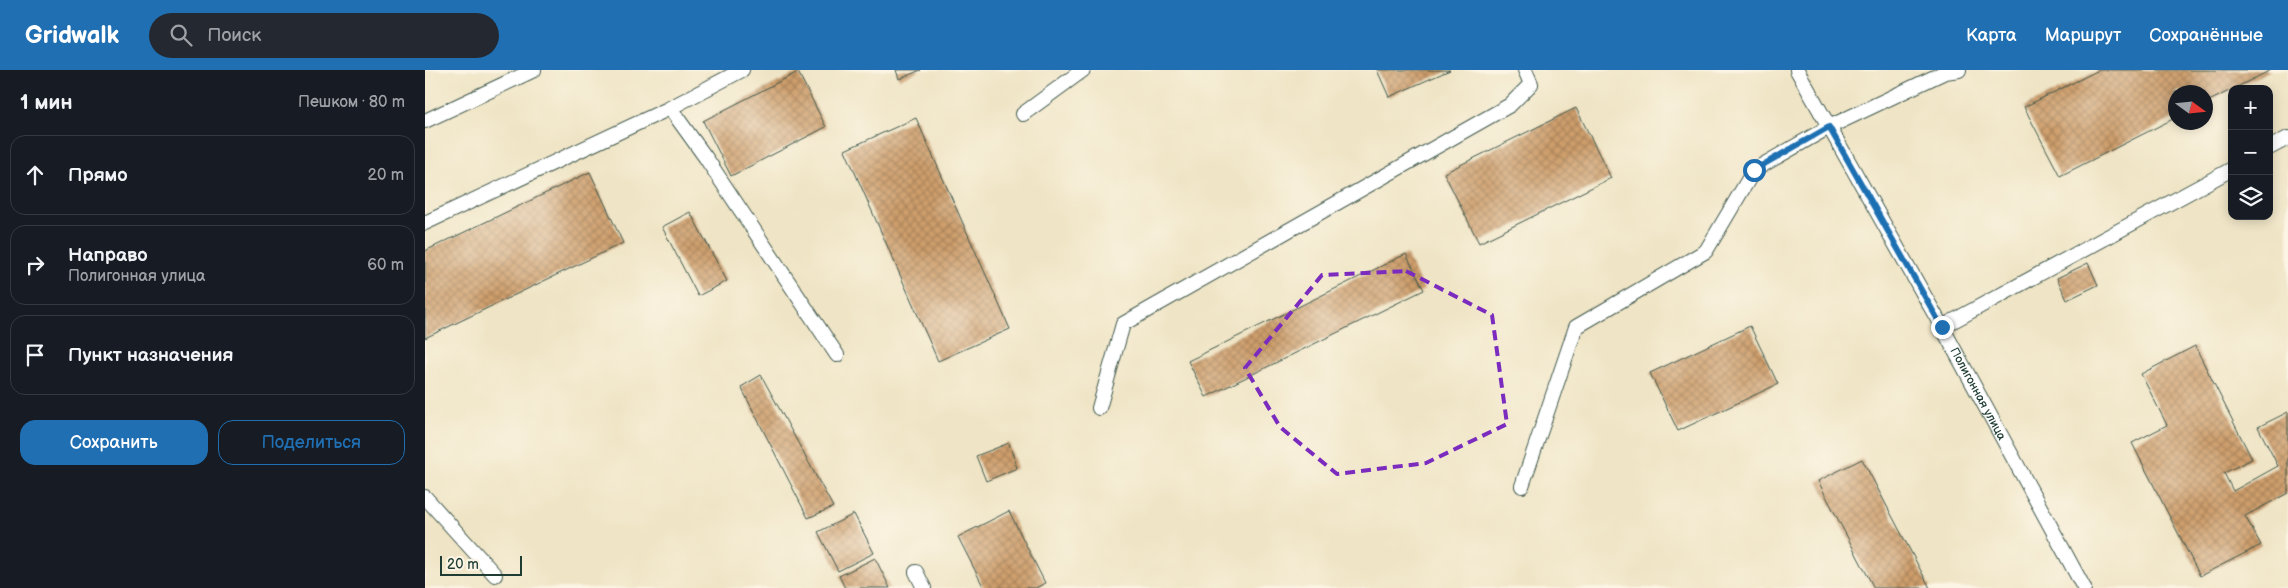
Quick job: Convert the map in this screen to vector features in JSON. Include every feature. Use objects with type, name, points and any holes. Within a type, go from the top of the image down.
[{"type":"lane","points":[[425,121],[534,70]]},
{"type":"lane","points":[[425,223],[669,108],[742,70]]},
{"type":"lane","points":[[1023,114],[1083,70]]},
{"type":"lane","points":[[1099,408],[1123,324],[1510,105],[1531,84],[1525,70]]},
{"type":"lane","name":"Полигонная улица","points":[[1797,70],[1942,327],[2084,588]]},
{"type":"lane","points":[[1522,486],[1576,328],[1706,251],[1754,170],[1829,127],[1945,72],[1959,70]]},
{"type":"lane","points":[[669,108],[706,158],[837,355]]},
{"type":"lane","points":[[2273,146],[2288,138]]},
{"type":"lane","points":[[1942,327],[2228,171]]},
{"type":"lane","points":[[425,497],[495,575]]},
{"type":"lane","points":[[916,572],[924,588]]},
{"type":"highlighted area","points":[[1406,271],[1492,315],[1507,424],[1426,463],[1337,474],[1280,427],[1245,368],[1322,275]]},
{"type":"building","points":[[896,70],[921,70],[899,79]]},
{"type":"building","points":[[1377,70],[1450,70],[1389,97]]},
{"type":"building","points":[[2099,70],[2271,70],[2241,85],[2228,85],[2228,92],[2213,99],[2213,85],[2168,85],[2168,122],[2060,176],[2024,107]]},
{"type":"building","points":[[798,72],[826,127],[731,176],[703,121]]},
{"type":"building","points":[[1576,108],[1611,178],[1479,243],[1444,173]]},
{"type":"building","points":[[916,118],[1010,329],[938,361],[845,150]]},
{"type":"building","points":[[590,172],[623,243],[425,338],[425,251]]},
{"type":"building","points":[[690,212],[727,281],[698,296],[662,227]]},
{"type":"building","points":[[1406,254],[1424,290],[1206,397],[1188,361]]},
{"type":"building","points":[[2088,263],[2098,285],[2067,300],[2057,278]]},
{"type":"building","points":[[1750,326],[1778,384],[1678,431],[1650,373]]},
{"type":"building","points":[[2195,346],[2252,459],[2224,473],[2233,491],[2278,466],[2258,427],[2288,412],[2288,493],[2245,516],[2261,545],[2200,576],[2132,443],[2167,425],[2141,374]]},
{"type":"building","points":[[761,375],[833,507],[808,518],[741,387]]},
{"type":"building","points":[[1009,443],[1017,468],[986,481],[976,456]]},
{"type":"building","points":[[1862,459],[1930,588],[1874,588],[1818,481]]},
{"type":"building","points":[[1009,511],[1045,583],[1036,588],[984,588],[958,537]]},
{"type":"building","points":[[854,514],[874,553],[838,571],[818,532]]},
{"type":"building","points":[[875,558],[890,588],[845,588],[839,576]]},
{"type":"route","points":[[1754,170],[1829,127],[1942,327]]}]
